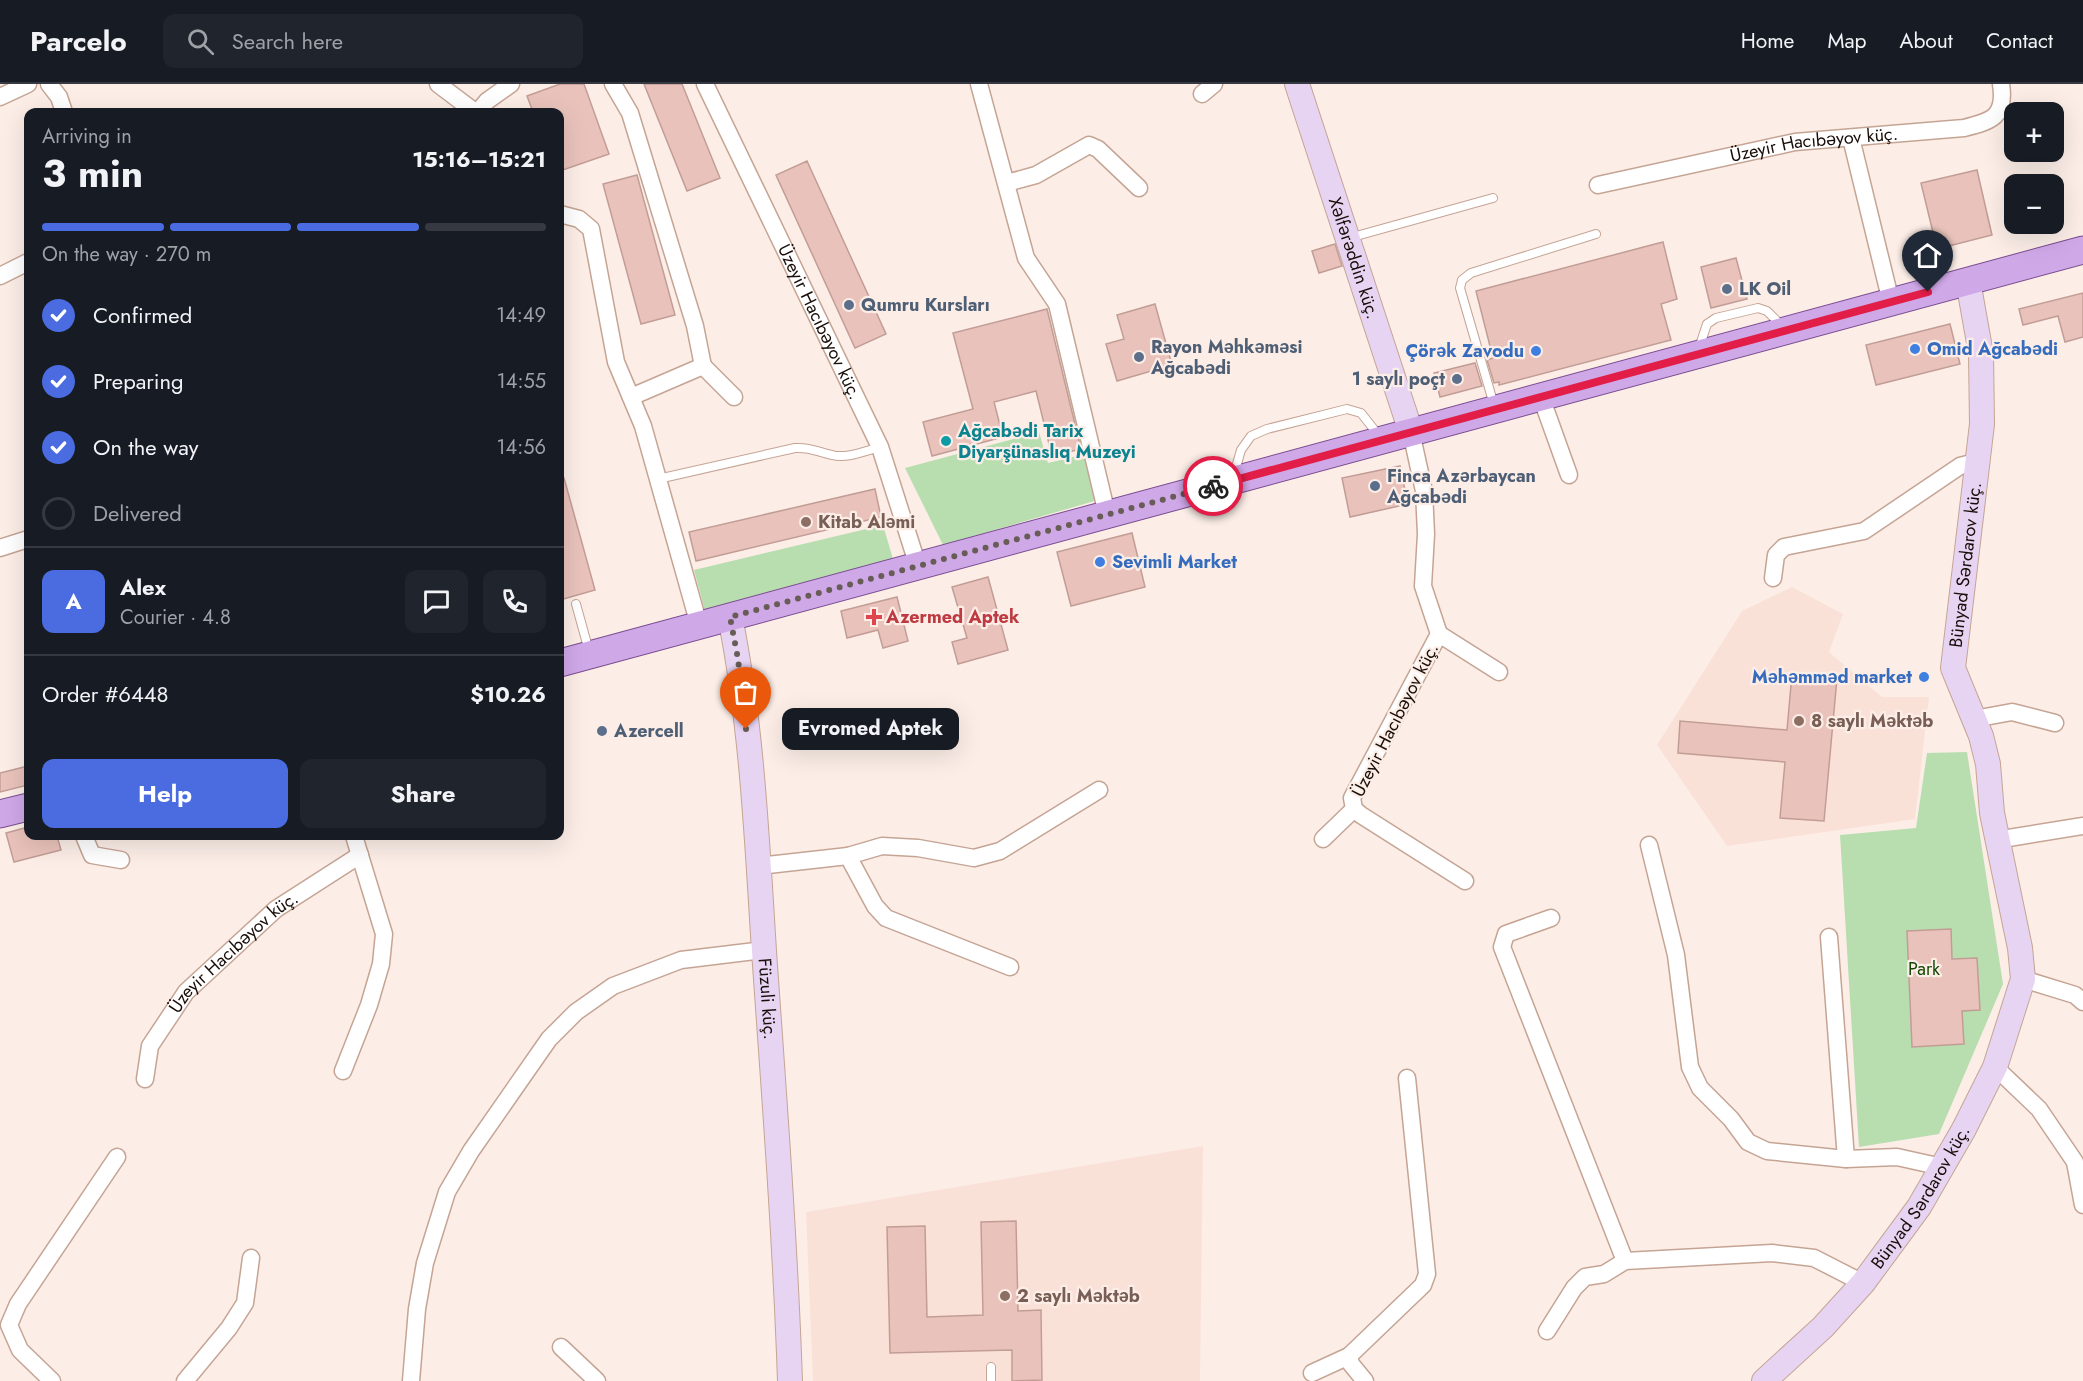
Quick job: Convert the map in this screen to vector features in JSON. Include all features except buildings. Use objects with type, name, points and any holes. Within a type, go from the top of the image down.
[{"type":"main road","points":[[564,662],[2083,250]]},
{"type":"main road","points":[[0,814],[24,808]]},
{"type":"street","points":[[0,97],[28,84]]},
{"type":"street","points":[[49,84],[59,97],[63,108]]},
{"type":"street","points":[[438,84],[471,108]]},
{"type":"street","points":[[480,108],[487,100],[511,84]]},
{"type":"street","points":[[613,84],[630,113],[695,327],[703,366],[734,397]]},
{"type":"street","name":"Üzeyir Hacıbəyov küç.","points":[[705,84],[880,447],[918,566]]},
{"type":"street","points":[[979,84],[1026,258],[1057,304],[1107,514]]},
{"type":"street","name":"Xəlfərəddin küç.","points":[[1297,84],[1411,432]]},
{"type":"street","name":"Üzeyir Hacıbəyov küç.","points":[[1599,185],[1795,142],[1964,128],[1989,122],[1998,114],[2003,95],[2001,84]]},
{"type":"street","points":[[1851,138],[1891,302]]},
{"type":"street","points":[[1007,183],[1036,175],[1089,145],[1098,149],[1139,188]]},
{"type":"street","points":[[564,215],[579,219],[591,229],[616,362],[631,397],[657,479],[699,625]]},
{"type":"street","points":[[0,276],[24,264]]},
{"type":"street","name":"Bünyad Sərdarov küç.","points":[[1764,1381],[1823,1327],[1863,1283],[1919,1207],[1995,1067],[2023,979],[2020,948],[1996,840],[1988,764],[1974,718],[1959,688],[1953,668],[1952,654],[1979,461],[1983,373],[1979,334],[1968,281]]},
{"type":"street","points":[[631,397],[703,366]]},
{"type":"street","points":[[1541,397],[1569,475]]},
{"type":"street","name":"Üzeyir Hacıbəyov küç.","points":[[1411,432],[1424,491],[1426,534],[1423,586],[1438,634],[1352,798],[1354,808],[1465,881]]},
{"type":"street","points":[[1773,578],[1776,555],[1784,547],[1864,531],[1960,466],[1979,461]]},
{"type":"street","points":[[0,548],[24,540]]},
{"type":"street","name":"Füzuli küç.","points":[[730,617],[740,667],[759,866],[785,1235],[790,1381]]},
{"type":"street","points":[[1438,634],[1499,672]]},
{"type":"street","points":[[1974,718],[2012,712],[2055,723]]},
{"type":"street","points":[[759,866],[848,856],[882,846],[918,848],[974,858],[1000,851],[1099,790]]},
{"type":"street","points":[[1323,838],[1354,808]]},
{"type":"street","points":[[1996,840],[2083,826]]},
{"type":"street","points":[[86,840],[92,855],[121,860]]},
{"type":"street","points":[[343,1071],[372,995],[381,964],[384,934],[355,840]]},
{"type":"street","points":[[1649,845],[1676,955],[1690,1067],[1700,1088],[1731,1119],[1748,1143],[1767,1151],[1846,1159],[1897,1157],[1942,1167]]},
{"type":"street","name":"Üzeyir Hacıbəyov küç.","points":[[145,1079],[150,1046],[186,992],[276,909],[360,855]]},
{"type":"street","points":[[848,856],[874,906],[886,918],[1010,967]]},
{"type":"street","points":[[1551,918],[1506,934],[1502,948],[1624,1261]]},
{"type":"street","points":[[1829,937],[1846,1159]]},
{"type":"street","points":[[411,1381],[417,1309],[424,1263],[447,1192],[471,1151],[549,1039],[576,1012],[613,986],[681,960],[764,950]]},
{"type":"street","points":[[2023,979],[2075,995],[2083,1002]]},
{"type":"street","points":[[1995,1067],[2039,1109],[2074,1162],[2083,1205]]},
{"type":"street","points":[[1311,1373],[1349,1356],[1423,1285],[1427,1274],[1407,1078]]},
{"type":"street","points":[[51,1381],[20,1350],[9,1325],[18,1304],[117,1158]]},
{"type":"street","points":[[1547,1331],[1574,1288],[1585,1277],[1604,1274],[1624,1261],[1773,1253],[1814,1258],[1863,1283]]},
{"type":"street","points":[[185,1381],[229,1328],[244,1303],[251,1258]]},
{"type":"street","points":[[561,1347],[597,1381]]},
{"type":"street","points":[[1349,1356],[1365,1381]]},
{"type":"lane","points":[[1347,239],[1493,198]]},
{"type":"lane","points":[[1495,409],[1460,288],[1462,280],[1471,273],[1596,234]]},
{"type":"lane","points":[[1232,480],[1241,450],[1251,436],[1267,429],[1347,409],[1361,413],[1382,440]]},
{"type":"lane","points":[[657,479],[795,448],[810,447],[833,456],[848,455],[880,447]]},
{"type":"lane","points":[[576,604],[590,654]]},
{"type":"lane","points":[[991,1367],[991,1381]]},
{"type":"shaded area","name":"8 saylı Məktəb","points":[[1792,587],[1843,614],[1829,652],[1882,697],[1929,697],[1915,819],[1727,846],[1657,745],[1742,611]]},
{"type":"shaded area","name":"2 saylı Məktəb","points":[[1203,1146],[1200,1381],[813,1381],[806,1212]]},
{"type":"green space","points":[[1039,432],[1048,463],[1086,454],[1098,500],[943,545],[905,468]]},
{"type":"green space","points":[[883,525],[893,559],[705,611],[694,570]]},
{"type":"green space","name":"Park","points":[[1967,752],[2003,984],[1939,1134],[1859,1147],[1840,835],[1916,828],[1927,753]]},
{"type":"way so far","points":[[746,729],[738,659],[730,617],[1213,486]]},
{"type":"place","name":"LK Oil","points":[[1727,289]]},
{"type":"place","name":"Qumru Kursları","points":[[849,305]]},
{"type":"place","name":"Omid Ağcabədi","points":[[1915,349]]},
{"type":"place","name":"Çörək Zavodu","points":[[1536,351]]},
{"type":"place","name":"Rayon Məhkəməsi Ağcabədi","points":[[1139,357]]},
{"type":"place","name":"1 saylı poçt","points":[[1457,379]]},
{"type":"place","name":"Ağcabədi Tarix Diyarşünaslıq Muzeyi","points":[[946,441]]},
{"type":"place","name":"Finca Azərbaycan Ağcabədi","points":[[1375,486]]},
{"type":"place","name":"Kitab Aləmi","points":[[806,522]]},
{"type":"place","name":"Sevimli Market","points":[[1100,562]]},
{"type":"place","name":"Azermed Aptek","points":[[874,617]]},
{"type":"place","name":"Məhəmməd market","points":[[1924,677]]},
{"type":"place","name":"8 saylı Məktəb","points":[[1799,721]]},
{"type":"place","name":"Evromed Aptek","points":[[746,729]]},
{"type":"place","name":"Azercell","points":[[602,731]]},
{"type":"place","name":"2 saylı Məktəb","points":[[1005,1296]]},
{"type":"route","points":[[1213,486],[1928,292]]}]
